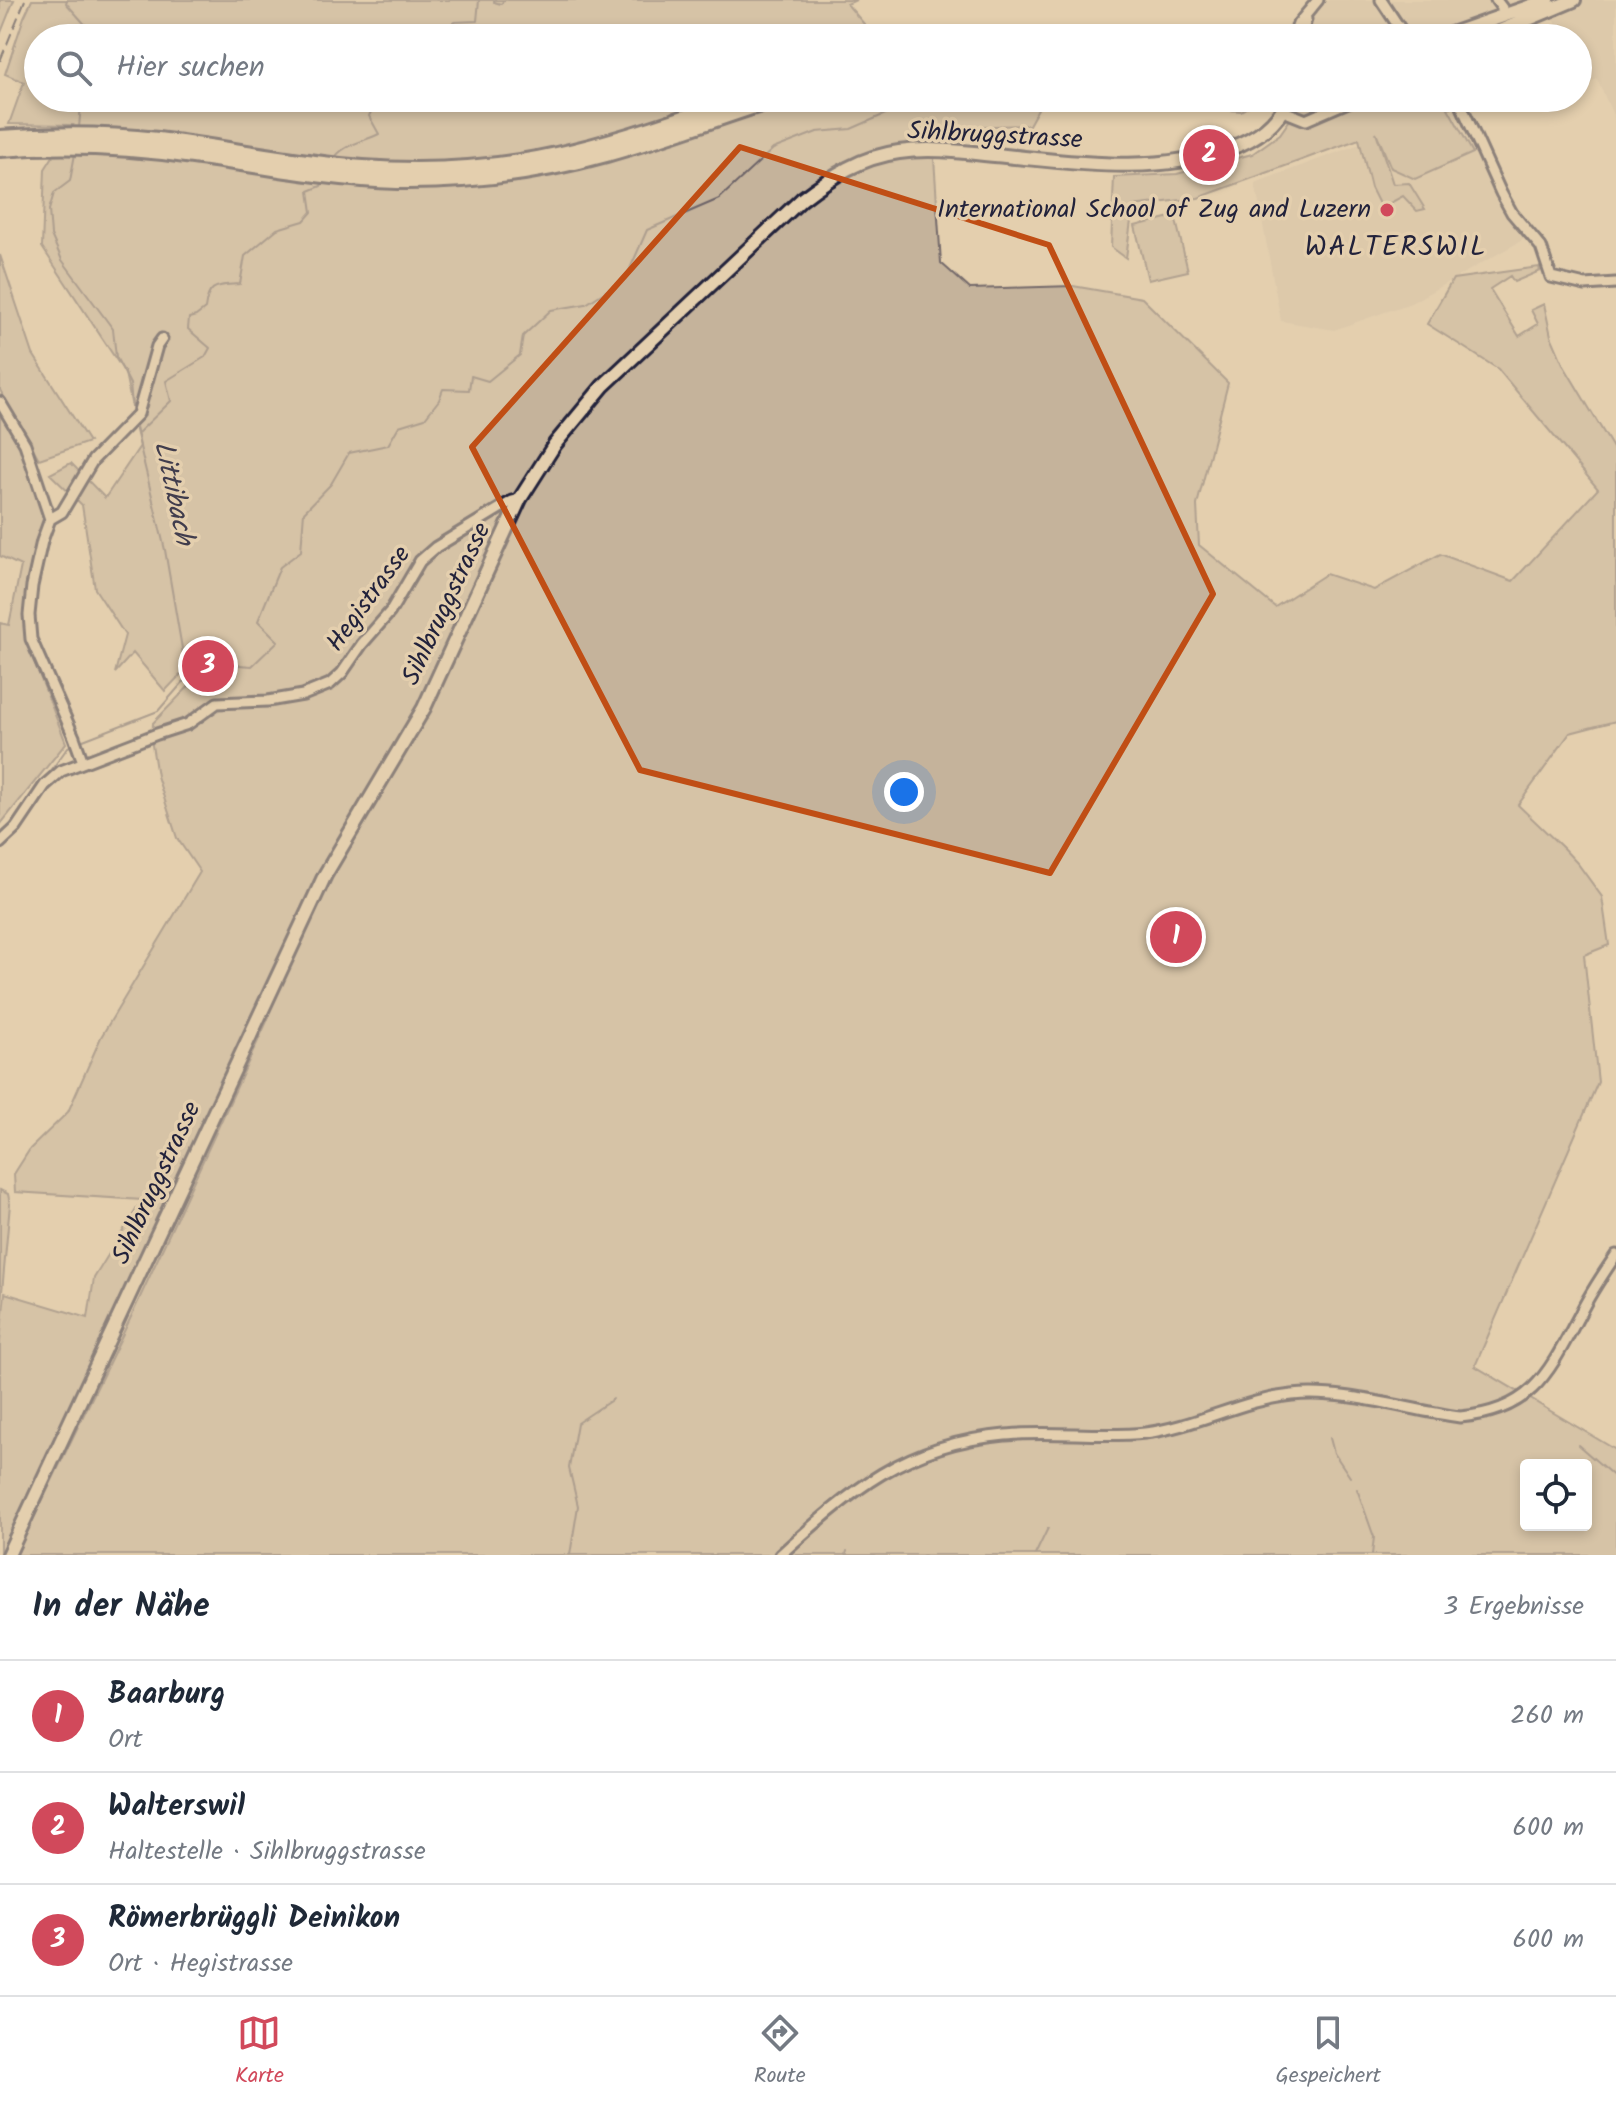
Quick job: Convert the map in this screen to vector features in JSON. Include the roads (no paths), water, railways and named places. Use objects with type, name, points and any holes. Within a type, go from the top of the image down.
[{"type":"highway","points":[[398,175],[488,166],[561,154],[700,112]]},
{"type":"highway","points":[[0,138],[71,135],[447,180],[499,176],[572,163],[632,147],[737,112]]},
{"type":"highway","points":[[0,149],[142,144]]},
{"type":"main road","points":[[1480,24],[1548,0]]},
{"type":"main road","points":[[1517,24],[1574,0]]},
{"type":"main road","name":"Sihlbruggstrasse","points":[[8,1555],[325,875],[424,708],[520,499],[555,444],[603,386],[802,199],[844,170],[879,156],[919,150],[1123,165],[1172,163],[1217,153],[1246,142],[1269,126],[1277,112]]},
{"type":"street","points":[[1298,24],[1318,0]]},
{"type":"street","points":[[1381,0],[1397,24]]},
{"type":"street","points":[[1305,24],[1308,12]]},
{"type":"street","points":[[1294,112],[1306,120],[1325,112]]},
{"type":"street","points":[[1464,112],[1501,193],[1512,213],[1541,247],[1551,277],[1585,285],[1616,283]]},
{"type":"street","points":[[50,519],[62,512],[93,460],[138,414],[157,346],[162,339]]},
{"type":"street","points":[[0,402],[25,444],[50,519],[32,586],[29,615],[31,639],[83,762]]},
{"type":"street","name":"Hegistrasse","points":[[0,843],[16,828],[45,785],[61,771],[188,724],[217,703],[268,701],[303,695],[330,684],[390,612],[420,561],[436,547],[520,499]]},
{"type":"street","points":[[780,1555],[832,1508],[875,1477],[914,1457],[971,1440],[1006,1435],[1145,1433],[1175,1427],[1263,1399],[1293,1394],[1333,1396],[1460,1417],[1499,1410],[1532,1390],[1547,1373],[1616,1255]]},
{"type":"waterway","name":"Littibach","points":[[67,0],[66,3],[85,24]]},
{"type":"waterway","points":[[451,24],[477,21],[479,0]]},
{"type":"waterway","points":[[495,0],[501,4],[504,0]]},
{"type":"waterway","name":"Littibach","points":[[79,128],[80,112]]},
{"type":"waterway","points":[[333,160],[348,147],[379,134],[369,116],[371,112]]},
{"type":"waterway","points":[[216,666],[252,666],[278,641],[258,621],[280,567],[301,551],[304,512],[331,484],[349,453],[388,445],[399,426],[425,418],[439,400],[443,389],[469,390],[471,376],[488,381],[520,355],[523,336],[551,310],[586,304],[626,278],[647,230],[719,199],[773,149],[817,132],[851,129],[890,112]]},
{"type":"waterway","name":"Littibach","points":[[75,154],[70,181],[54,193],[49,210],[51,235],[62,260],[113,329],[116,357],[130,384],[133,416]]},
{"type":"waterway","points":[[137,434],[171,401],[166,381],[205,357],[210,348],[188,329],[189,318],[205,309],[211,290],[240,284],[245,256],[277,229],[304,221],[312,212],[309,191],[321,186],[324,180]]},
{"type":"waterway","name":"Littibach","points":[[78,742],[158,711],[184,681],[185,666],[165,550],[134,422]]},
{"type":"waterway","points":[[185,675],[203,670]]},
{"type":"waterway","name":"Littibach","points":[[42,783],[68,747],[73,745]]},
{"type":"waterway","name":"Littibach","points":[[0,834],[11,825],[35,791]]},
{"type":"waterway","points":[[570,1555],[578,1506],[569,1468],[577,1423],[613,1399]]},
{"type":"waterway","points":[[1330,1438],[1334,1453],[1350,1477]]},
{"type":"waterway","points":[[1578,1445],[1616,1478]]},
{"type":"waterway","points":[[1357,1489],[1374,1537],[1372,1555]]},
{"type":"waterway","points":[[1035,1555],[1048,1528]]},
{"type":"waterway","points":[[846,1555],[847,1551]]},
{"type":"railway","points":[[0,61],[25,0]]},
{"type":"place","name":"Walterswil","points":[[1209,155]]},
{"type":"place","name":"International School of Zug and Luzern","points":[[1387,210]]},
{"type":"place","name":"Römerbrüggli Deinikon","points":[[208,666]]},
{"type":"place","name":"Baarburg","points":[[1176,937]]},
{"type":"district","name":"WALTERSWIL","points":[[1396,247]]}]
